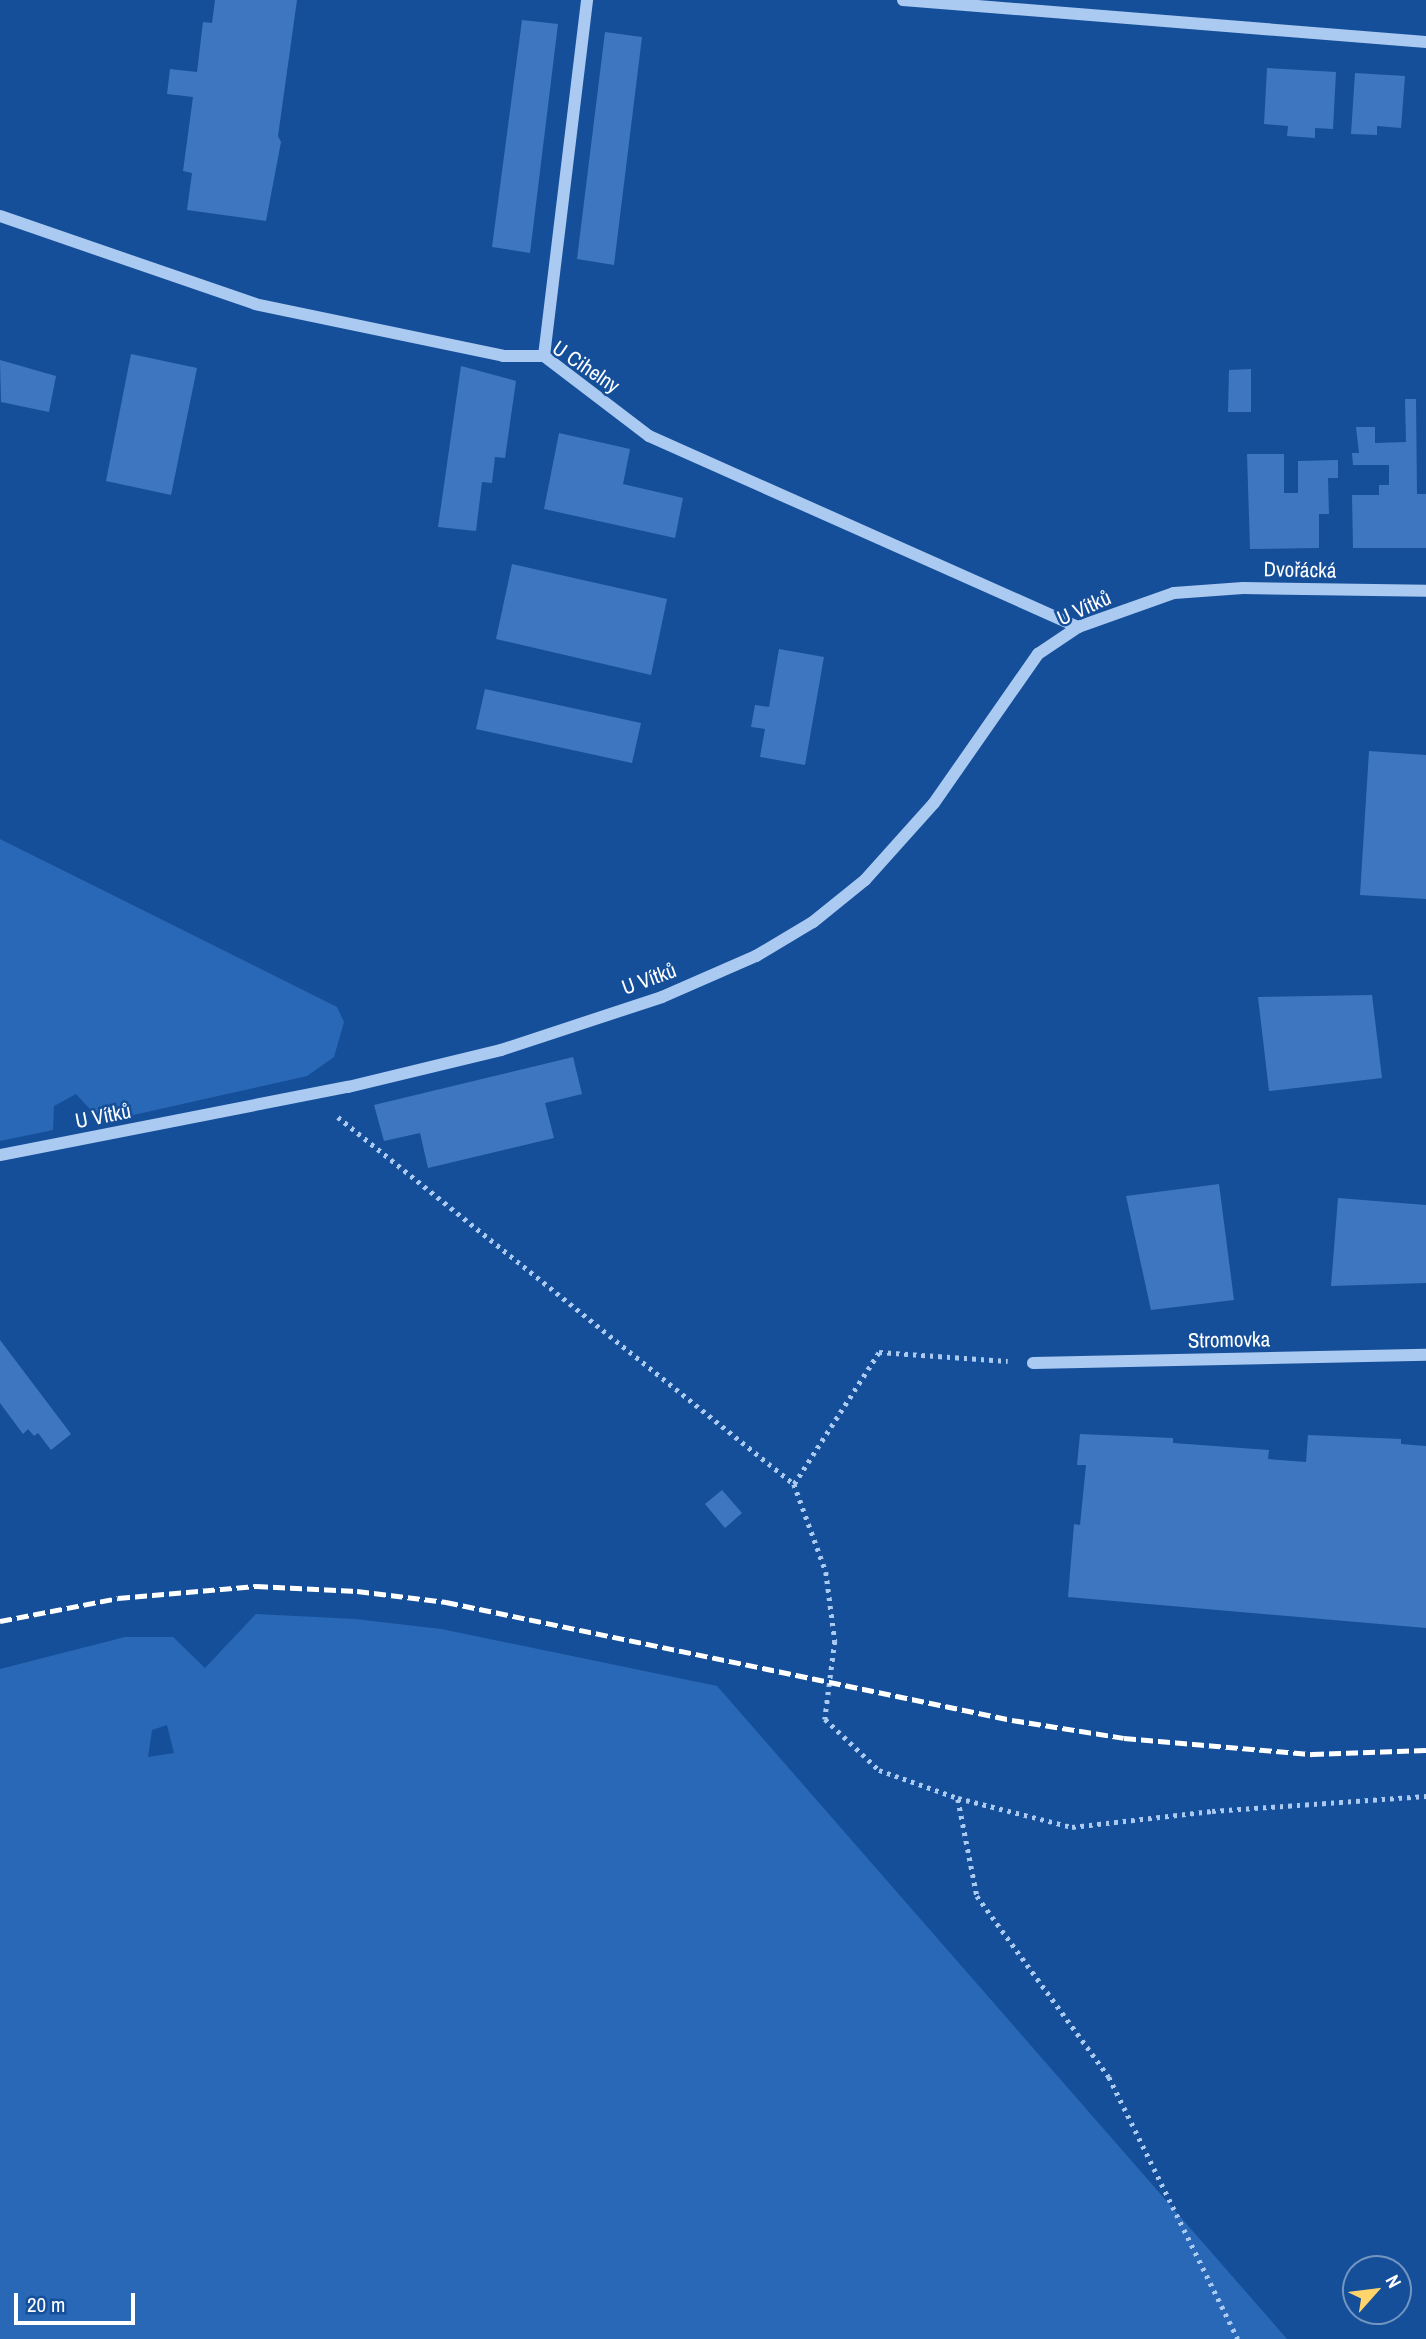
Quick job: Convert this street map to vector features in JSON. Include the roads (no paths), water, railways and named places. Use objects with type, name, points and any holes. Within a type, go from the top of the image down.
[{"type":"street","points":[[544,356],[587,0]]},
{"type":"street","points":[[903,0],[1426,42]]},
{"type":"street","name":"U Cihelny","points":[[0,216],[255,304],[503,356],[544,356],[649,436],[1078,627]]},
{"type":"street","name":"Dvořácká","points":[[1174,593],[1243,588],[1426,591]]},
{"type":"street","name":"U Vítků","points":[[0,1155],[311,1094],[501,1050],[650,1001],[756,956],[801,929],[865,880],[934,803],[1038,654],[1078,627],[1174,593]]},
{"type":"street","name":"Stromovka","points":[[1033,1363],[1426,1355]]},
{"type":"railway","points":[[0,1621],[118,1598],[256,1586],[357,1591],[446,1602],[1012,1720],[1124,1738],[1312,1754],[1426,1750]]}]
